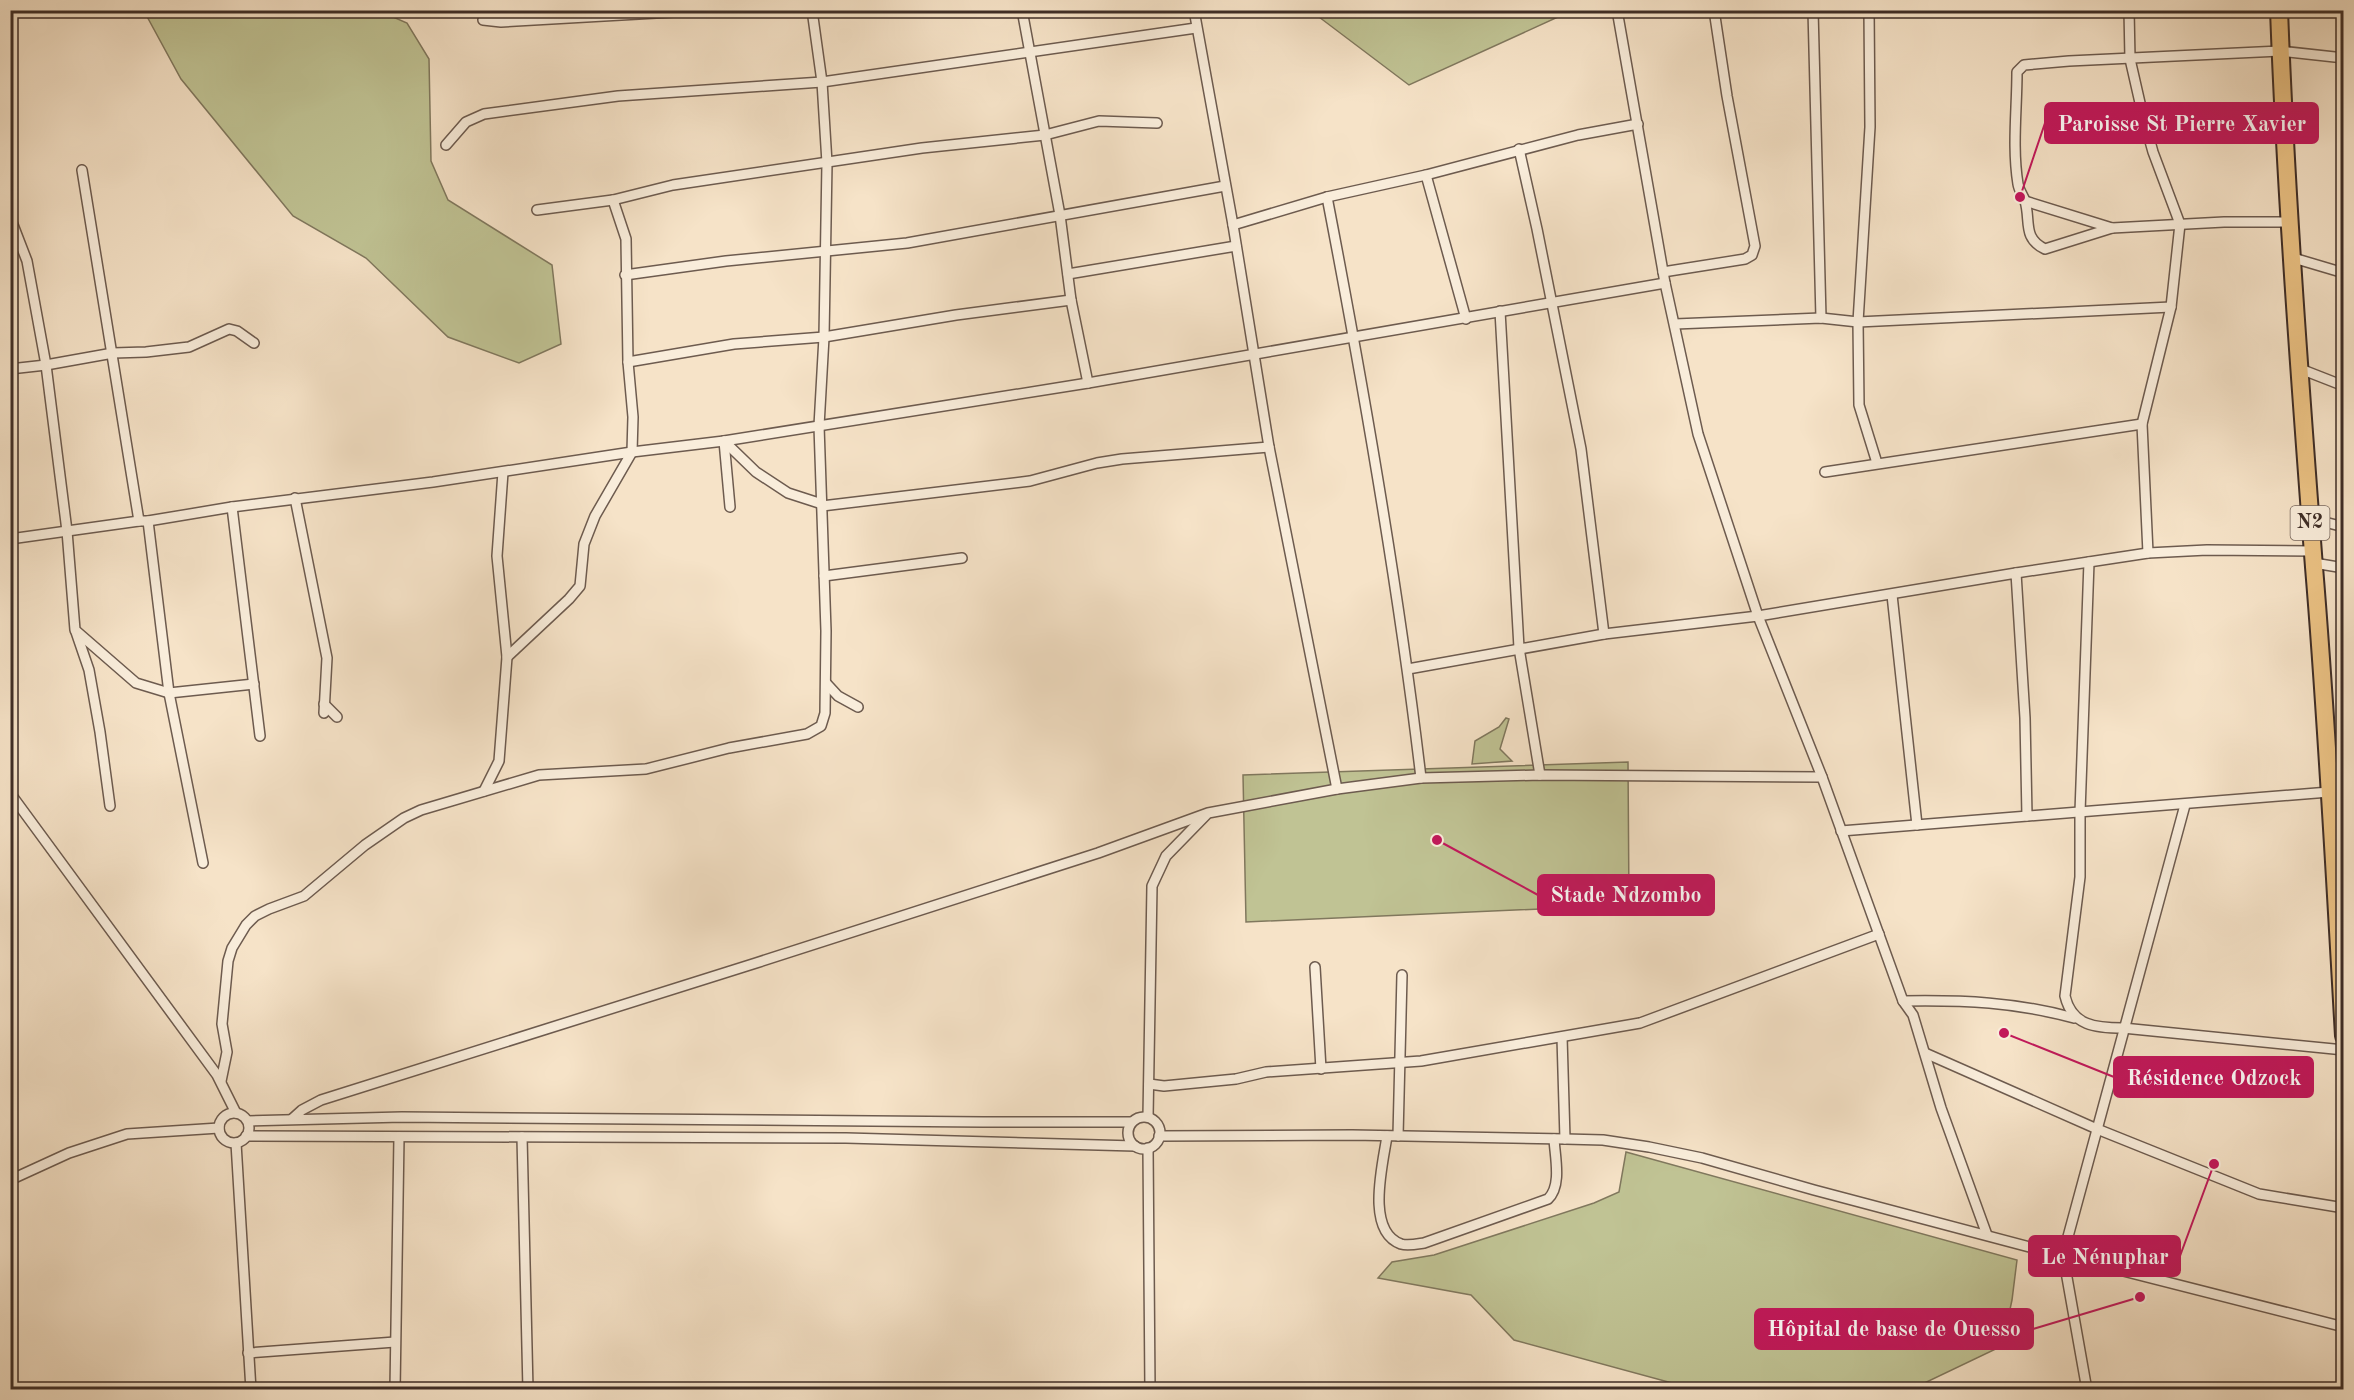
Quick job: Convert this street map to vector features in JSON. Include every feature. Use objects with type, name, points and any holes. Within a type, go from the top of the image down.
[{"type":"highway","name":"N2","points":[[2279,10],[2290,256],[2298,368],[2309,518],[2336,794],[2343,1036]]},
{"type":"street","points":[[483,20],[501,22],[709,10]]},
{"type":"street","points":[[221,1081],[227,1052],[222,1024],[228,962],[232,948],[246,925],[255,916],[269,909],[304,897],[365,845],[405,818],[421,810],[545,774],[646,769],[729,748],[807,734],[821,726],[826,683],[819,426],[824,337],[827,163],[822,82],[812,10]]},
{"type":"street","points":[[1022,10],[1060,215],[1071,300],[1088,383]]},
{"type":"street","points":[[1194,10],[1255,353],[1269,447],[1337,789]]},
{"type":"street","points":[[1617,10],[1665,283],[1698,434],[1758,616],[1822,777],[1903,1001],[1913,1015],[1941,1108],[1987,1235]]},
{"type":"street","points":[[1663,272],[1745,259],[1752,255],[1755,246],[1727,96],[1714,10]]},
{"type":"street","points":[[1814,10],[1821,318]]},
{"type":"street","points":[[1869,10],[1870,127],[1858,322],[1859,405],[1877,463]]},
{"type":"street","points":[[2129,10],[2130,59],[2153,152],[2180,224],[2171,308],[2142,424],[2148,553]]},
{"type":"street","points":[[446,145],[466,122],[484,114],[618,96],[822,82],[1196,28]]},
{"type":"street","points":[[2289,222],[2112,228],[2045,249],[2032,240],[2025,201],[2018,184],[2017,72],[2024,65],[2069,61],[2280,51],[2343,58]]},
{"type":"street","points":[[537,210],[613,200],[673,185],[922,148],[1045,135],[1100,121],[1157,123]]},
{"type":"street","points":[[1233,225],[1327,197],[1426,175],[1519,149],[1638,124]]},
{"type":"street","points":[[1519,149],[1581,449],[1605,634]]},
{"type":"street","points":[[82,170],[143,521],[169,693],[204,863]]},
{"type":"street","points":[[1426,175],[1466,319]]},
{"type":"street","points":[[626,275],[726,261],[907,243],[1225,186]]},
{"type":"street","points":[[1327,197],[1354,337],[1408,669],[1421,778]]},
{"type":"street","points":[[507,657],[580,586],[584,543],[590,527],[632,452],[633,417],[628,362],[626,239],[613,200]]},
{"type":"street","points":[[2025,201],[2112,228]]},
{"type":"street","points":[[10,217],[27,261],[46,365],[67,531],[75,630],[89,670],[110,806]]},
{"type":"street","points":[[1068,274],[1236,246]]},
{"type":"street","points":[[2290,256],[2343,273]]},
{"type":"street","points":[[10,539],[295,498],[724,441],[1088,383],[1665,283]]},
{"type":"street","points":[[628,362],[734,344],[824,337],[956,315],[1071,300]]},
{"type":"street","points":[[1675,324],[1821,318],[1858,322],[2171,308]]},
{"type":"street","points":[[1500,311],[1519,648],[1540,775]]},
{"type":"street","points":[[10,369],[113,353],[146,352],[189,346],[229,329],[237,331],[254,343]]},
{"type":"street","points":[[2298,368],[2343,386]]},
{"type":"street","points":[[1825,472],[2142,424]]},
{"type":"street","points":[[724,441],[756,472],[788,493],[822,505],[1030,481],[1097,463],[1122,459],[1269,447]]},
{"type":"street","points":[[724,441],[730,507]]},
{"type":"street","points":[[484,791],[499,761],[507,657],[497,556],[503,472]]},
{"type":"street","points":[[295,498],[327,658],[324,709],[337,717]]},
{"type":"street","points":[[232,507],[260,736]]},
{"type":"street","points":[[2309,518],[2343,527]]},
{"type":"street","points":[[1408,669],[1605,634],[1758,616],[2148,553],[2218,550],[2313,557],[2343,568]]},
{"type":"street","points":[[824,576],[962,558]]},
{"type":"street","points":[[2074,1018],[2065,996],[2080,877],[2080,812],[2090,562]]},
{"type":"street","points":[[2016,573],[2025,718],[2027,816]]},
{"type":"street","points":[[1892,594],[1917,825]]},
{"type":"street","points":[[75,630],[136,683],[169,693],[254,684]]},
{"type":"street","points":[[826,683],[838,696],[858,707]]},
{"type":"street","points":[[292,1119],[302,1110],[321,1100],[1098,853],[1208,813],[1337,789],[1421,778],[1540,775],[1822,777]]},
{"type":"street","points":[[10,793],[221,1081],[236,1113]]},
{"type":"street","points":[[1841,831],[2336,794]]},
{"type":"street","points":[[2087,1389],[2063,1255],[2185,805]]},
{"type":"street","points":[[1148,1117],[1152,886],[1166,856],[1208,813]]},
{"type":"street","points":[[1149,1084],[1164,1086],[1236,1079],[1266,1072],[1421,1061],[1623,1027],[1656,1019],[1879,934]]},
{"type":"street","points":[[1315,967],[1321,1069]]},
{"type":"street","points":[[1398,1136],[1398,1063],[1402,975]]},
{"type":"street","points":[[1903,1001],[1972,1000],[2048,1010],[2102,1028],[2123,1028],[2343,1050]]},
{"type":"street","points":[[1562,1037],[1565,1139]]},
{"type":"street","points":[[1925,1053],[2097,1129],[2259,1194],[2343,1208]]},
{"type":"street","points":[[236,1113],[241,1114],[248,1121],[249,1129],[246,1136],[236,1143],[224,1139],[219,1128],[222,1118],[236,1113]]},
{"type":"street","points":[[246,1136],[846,1138],[1148,1148],[1157,1141],[1159,1136],[1159,1128],[1155,1121],[1148,1117],[1140,1117],[1132,1122],[413,1117],[248,1121]]},
{"type":"street","points":[[1132,1122],[1128,1134],[1135,1146]]},
{"type":"street","points":[[10,1180],[69,1153],[127,1134],[219,1128]]},
{"type":"street","points":[[1159,1136],[1398,1136],[1603,1140],[1684,1153],[1814,1190],[2343,1327]]},
{"type":"street","points":[[1387,1136],[1379,1218],[1386,1232],[1393,1238],[1401,1244],[1412,1245],[1424,1243],[1548,1199],[1554,1193],[1556,1185],[1554,1139]]},
{"type":"street","points":[[395,1389],[399,1137]]},
{"type":"street","points":[[522,1137],[528,1389]]},
{"type":"street","points":[[236,1143],[251,1389]]},
{"type":"street","points":[[1148,1148],[1150,1389]]},
{"type":"street","points":[[248,1353],[395,1342]]},
{"type":"green space","points":[[377,10],[407,23],[429,59],[431,161],[448,200],[552,265],[561,344],[519,363],[448,337],[366,258],[293,216],[181,79],[144,11]]},
{"type":"green space","points":[[1311,10],[1571,11],[1409,85]]},
{"type":"green space","points":[[1506,718],[1509,719],[1500,749],[1512,761],[1472,764],[1475,741],[1499,727]]},
{"type":"green space","points":[[1628,762],[1629,905],[1246,922],[1243,775]]},
{"type":"green space","points":[[1626,1152],[2017,1260],[2012,1300],[2002,1346],[1912,1389],[1694,1389],[1514,1340],[1471,1295],[1378,1278],[1392,1262],[1434,1255],[1594,1203],[1619,1192]]},
{"type":"place","name":"Paroisse St Pierre Xavier","points":[[2020,197]]},
{"type":"place","name":"Stade Ndzombo","points":[[1437,840]]},
{"type":"place","name":"Résidence Odzock","points":[[2004,1033]]},
{"type":"place","name":"Le Nénuphar","points":[[2214,1164]]},
{"type":"place","name":"Hôpital de base de Ouesso","points":[[2140,1297]]}]
